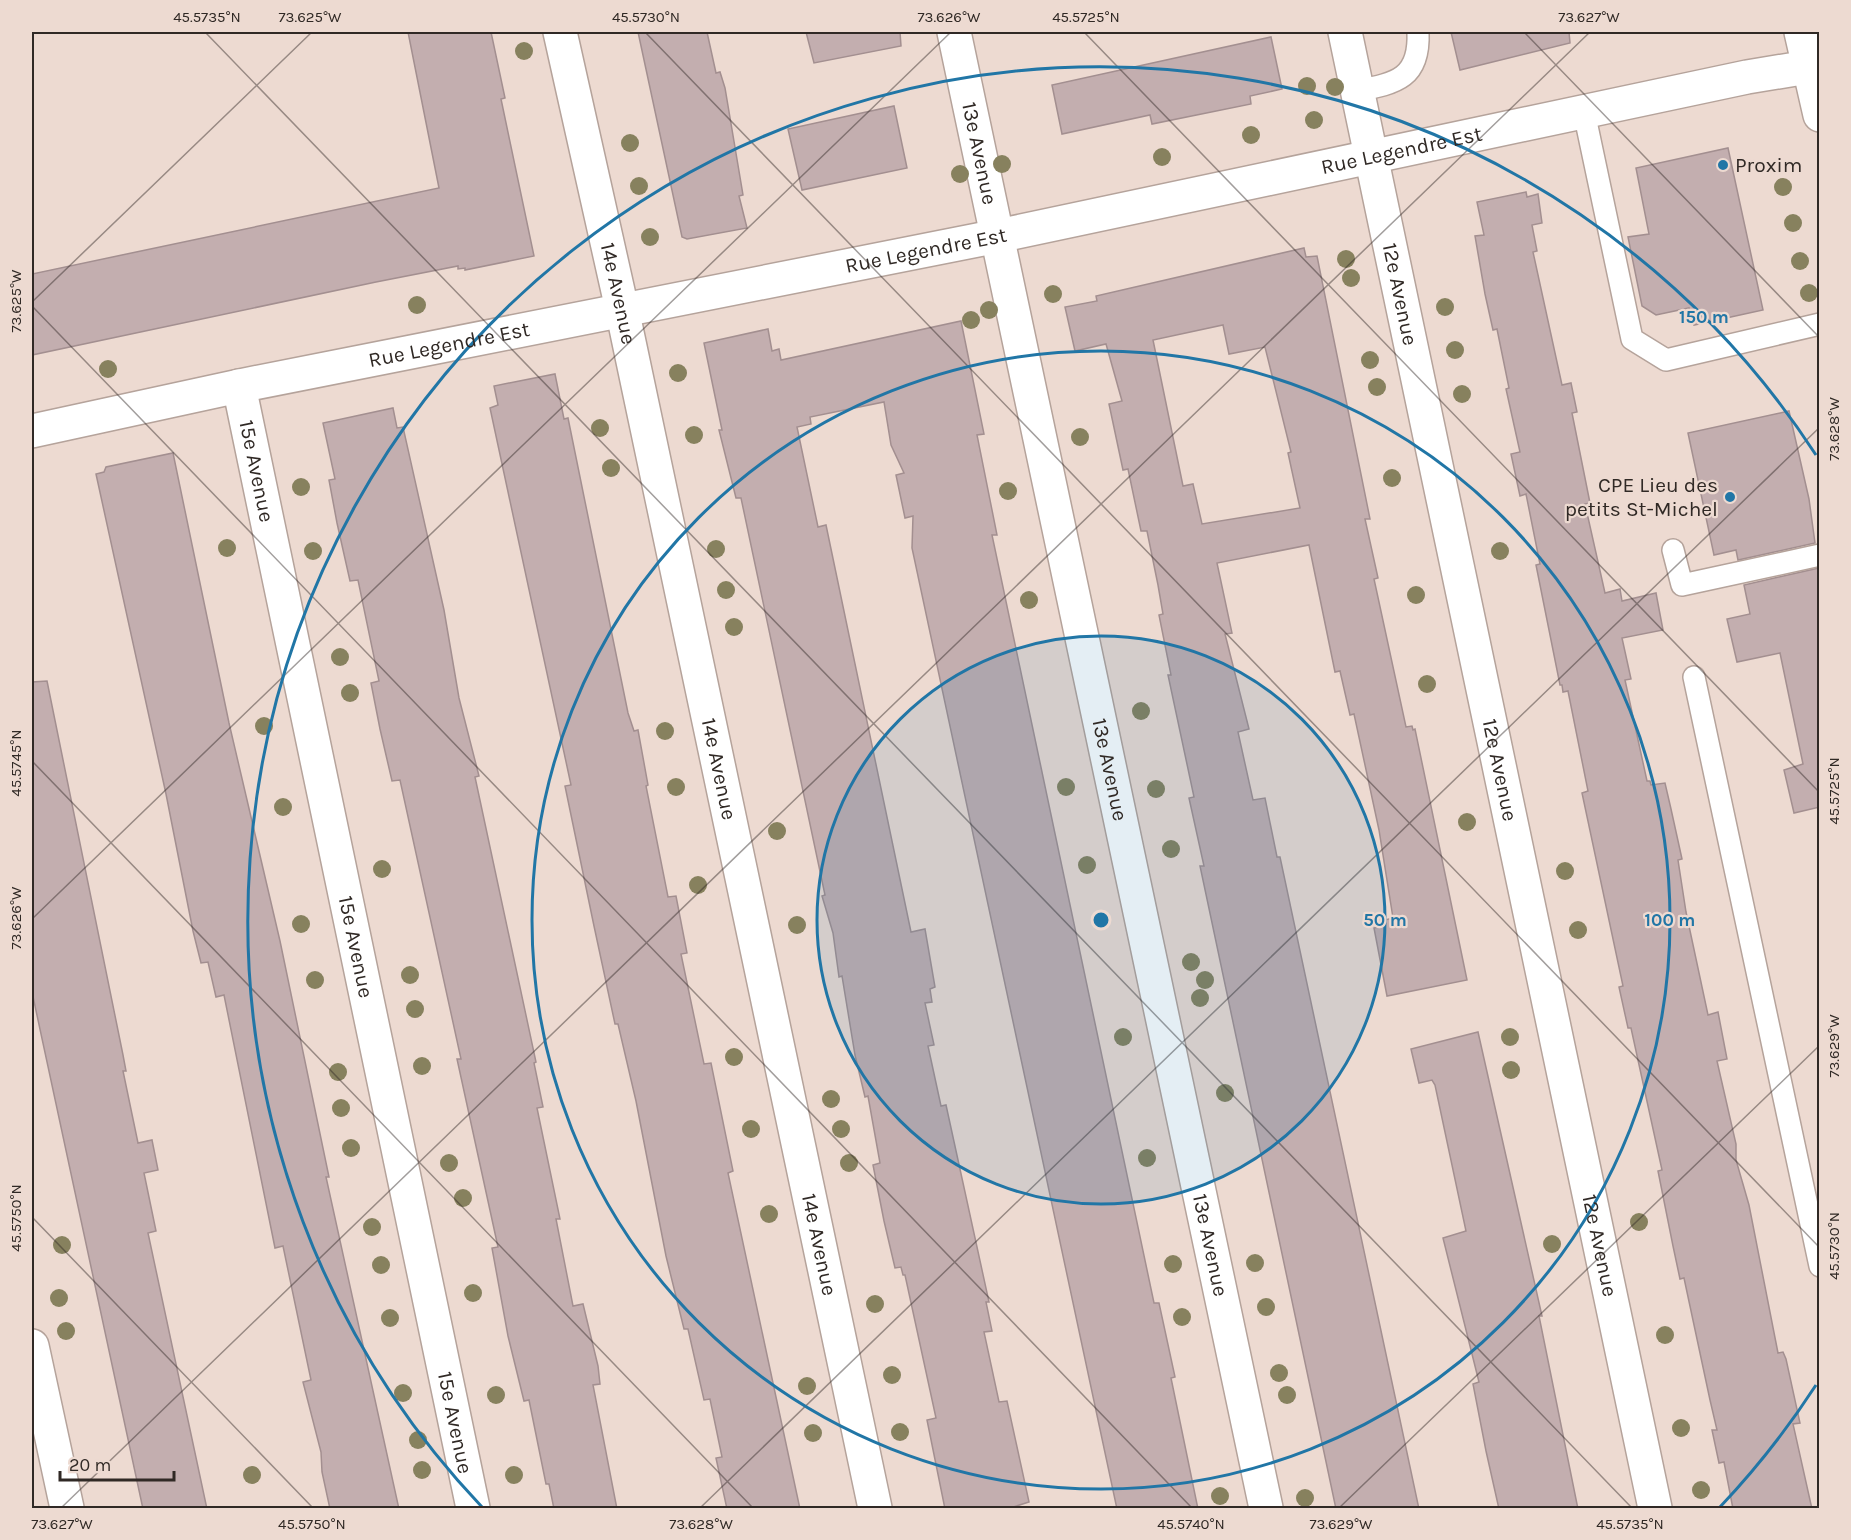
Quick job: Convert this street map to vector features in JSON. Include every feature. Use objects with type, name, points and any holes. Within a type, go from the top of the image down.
[{"type":"street","name":"14e Avenue","points":[[560,32],[622,309],[874,1509]]},
{"type":"street","name":"13e Avenue","points":[[954,32],[999,236],[1266,1509]]},
{"type":"street","name":"12e Avenue","points":[[1345,32],[1655,1509]]},
{"type":"street","points":[[1801,32],[1814,66],[1820,115]]},
{"type":"street","name":"Rue Legendre Est","points":[[32,431],[239,386],[999,236],[1584,112],[1814,66]]},
{"type":"street","name":"15e Avenue","points":[[239,386],[473,1509]]},
{"type":"street","points":[[32,1346],[66,1509]]},
{"type":"lane","points":[[1358,91],[1390,85],[1404,77],[1416,57],[1418,32]]},
{"type":"lane","points":[[1584,112],[1632,339],[1666,360],[1820,324]]},
{"type":"lane","points":[[1673,550],[1682,585],[1820,555]]},
{"type":"lane","points":[[1694,677],[1820,1266]]},
{"type":"building","points":[[408,32],[491,32],[505,98],[501,99],[534,256],[465,270],[465,268],[458,269],[458,266],[376,282],[32,355],[32,274],[439,188]]},
{"type":"building","points":[[638,32],[707,32],[716,73],[720,72],[725,88],[743,195],[739,196],[747,228],[687,239],[682,237]]},
{"type":"building","points":[[806,32],[900,32],[901,46],[814,63]]},
{"type":"building","points":[[1451,32],[1569,32],[1570,43],[1460,70]]},
{"type":"building","points":[[1271,37],[1282,89],[1250,96],[1251,104],[1152,124],[1150,115],[1062,134],[1052,85]]},
{"type":"building","points":[[894,106],[907,168],[802,190],[788,129]]},
{"type":"building","points":[[1728,148],[1763,310],[1694,325],[1689,308],[1656,315],[1642,306],[1628,237],[1649,234],[1636,168]]},
{"type":"building","points":[[1526,192],[1527,197],[1538,194],[1542,223],[1532,225],[1537,251],[1533,252],[1562,385],[1571,383],[1577,412],[1572,413],[1590,503],[1585,504],[1605,593],[1620,589],[1622,601],[1656,593],[1663,630],[1622,638],[1631,679],[1625,680],[1647,781],[1650,781],[1651,785],[1665,783],[1682,859],[1678,860],[1686,912],[1708,1015],[1718,1012],[1727,1059],[1717,1061],[1736,1144],[1736,1160],[1749,1205],[1778,1353],[1783,1352],[1786,1359],[1800,1423],[1793,1424],[1812,1509],[1733,1509],[1724,1462],[1719,1463],[1712,1430],[1717,1430],[1684,1278],[1680,1279],[1658,1171],[1662,1170],[1631,1028],[1628,1028],[1619,987],[1623,986],[1582,793],[1588,791],[1568,691],[1563,692],[1562,685],[1560,685],[1536,565],[1540,564],[1526,494],[1520,496],[1511,454],[1520,452],[1506,389],[1509,388],[1497,329],[1493,330],[1475,236],[1484,235],[1477,202]]},
{"type":"building","points":[[1304,248],[1306,257],[1317,256],[1370,519],[1365,519],[1378,578],[1374,579],[1406,727],[1412,726],[1413,730],[1415,729],[1467,980],[1387,996],[1374,928],[1382,926],[1381,921],[1393,918],[1379,830],[1354,714],[1350,715],[1340,671],[1335,672],[1309,545],[1217,563],[1232,633],[1225,634],[1249,729],[1238,732],[1253,800],[1265,798],[1277,857],[1280,857],[1419,1509],[1336,1509],[1200,866],[1204,866],[1189,798],[1194,797],[1168,675],[1171,675],[1159,615],[1163,614],[1147,531],[1141,531],[1128,469],[1123,470],[1109,404],[1122,401],[1106,344],[1075,351],[1065,307],[1097,301],[1096,296]],"holes":[[[1223,325],[1229,354],[1265,347],[1291,452],[1288,453],[1300,508],[1202,524],[1193,484],[1183,486],[1153,340]]]},
{"type":"building","points":[[961,321],[984,434],[977,435],[997,535],[992,535],[1154,1303],[1159,1303],[1175,1377],[1171,1378],[1198,1509],[1117,1509],[912,548],[913,516],[905,518],[896,475],[904,473],[891,445],[884,402],[810,417],[811,424],[797,427],[818,527],[826,525],[911,932],[925,929],[935,987],[930,989],[932,1002],[925,1003],[934,1045],[928,1046],[941,1106],[946,1105],[989,1302],[986,1302],[992,1331],[984,1332],[999,1402],[1007,1401],[1029,1502],[1007,1509],[945,1509],[927,1420],[936,1418],[905,1275],[901,1267],[895,1268],[884,1221],[873,1165],[880,1163],[868,1096],[865,1097],[855,1055],[842,976],[839,977],[833,933],[822,896],[825,895],[741,498],[736,498],[719,430],[722,430],[704,343],[768,329],[772,351],[779,349],[781,360]]},
{"type":"building","points":[[555,374],[564,419],[568,418],[628,713],[634,731],[638,730],[648,785],[646,786],[668,897],[676,896],[687,953],[681,954],[704,1064],[711,1063],[733,1171],[728,1173],[800,1509],[727,1509],[716,1458],[722,1457],[710,1399],[704,1400],[688,1329],[684,1329],[666,1256],[636,1101],[618,1024],[615,1024],[565,786],[571,785],[490,408],[498,405],[494,386]]},
{"type":"building","points":[[393,408],[397,428],[403,427],[444,610],[459,698],[479,776],[475,777],[536,1062],[534,1063],[543,1107],[537,1108],[560,1219],[556,1219],[573,1306],[583,1304],[598,1366],[600,1384],[593,1385],[617,1509],[554,1509],[549,1484],[546,1484],[529,1400],[524,1401],[508,1336],[492,1248],[498,1247],[457,1059],[461,1059],[400,780],[392,781],[380,729],[371,683],[379,681],[358,580],[350,581],[337,523],[329,480],[335,479],[323,423]]},
{"type":"building","points":[[1789,411],[1809,499],[1815,543],[1738,560],[1736,550],[1714,555],[1688,433]]},
{"type":"building","points":[[173,453],[229,723],[280,941],[329,1177],[326,1177],[399,1509],[330,1509],[322,1472],[321,1452],[303,1382],[311,1380],[283,1246],[275,1248],[224,995],[216,997],[208,962],[201,963],[193,931],[166,794],[96,474],[104,472],[106,467]]},
{"type":"building","points":[[1819,568],[1820,807],[1794,813],[1784,770],[1803,764],[1780,653],[1737,662],[1727,619],[1750,614],[1744,585]]},
{"type":"building","points":[[47,681],[123,1055],[126,1071],[123,1071],[138,1143],[152,1140],[158,1170],[144,1173],[156,1231],[148,1233],[207,1509],[143,1509],[32,992],[32,682]]},
{"type":"building","points":[[1478,1032],[1542,1316],[1539,1316],[1578,1509],[1499,1509],[1486,1451],[1473,1384],[1479,1382],[1443,1238],[1466,1231],[1435,1085],[1432,1080],[1419,1083],[1411,1049]]},
{"type":"place","name":"Proxim","points":[[1723,165]]},
{"type":"place","name":"CPE Lieu des petits St-Michel","points":[[1730,497]]}]
